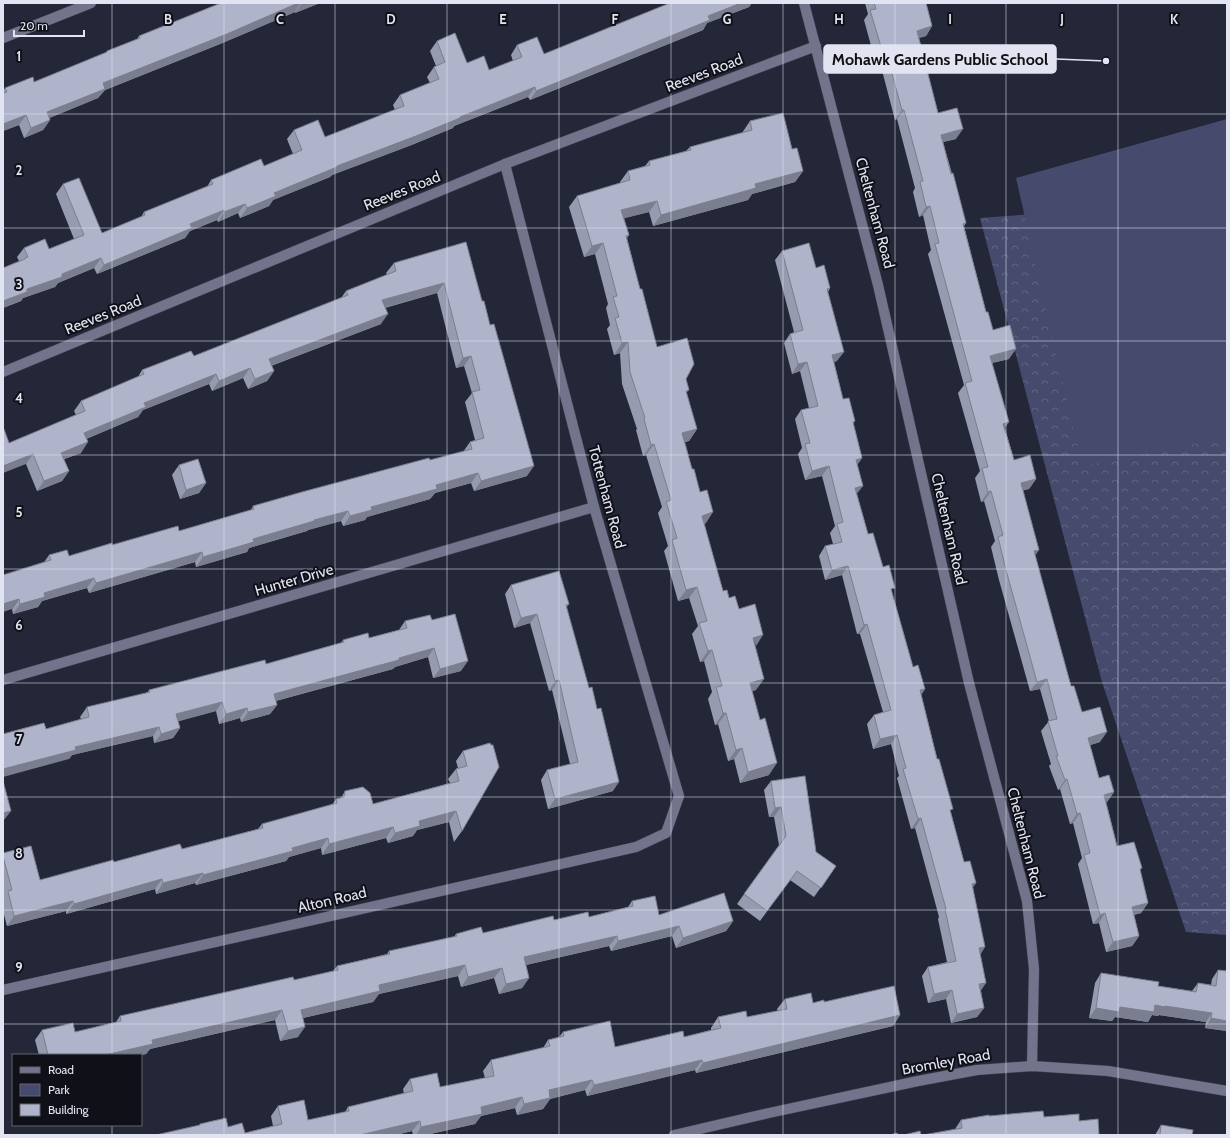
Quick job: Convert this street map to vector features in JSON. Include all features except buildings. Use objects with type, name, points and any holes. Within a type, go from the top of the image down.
[{"type":"street","points":[[3,38],[91,3]]},
{"type":"street","name":"Cheltenham Road","points":[[804,3],[878,285],[969,683],[1027,901],[1034,969],[1032,1066]]},
{"type":"street","name":"Reeves Road","points":[[3,372],[505,164],[816,46]]},
{"type":"street","name":"Tottenham Road","points":[[505,164],[594,507],[679,796],[666,834]]},
{"type":"street","name":"Hunter Drive","points":[[3,680],[594,507]]},
{"type":"street","name":"Alton Road","points":[[3,990],[636,846],[666,834]]},
{"type":"street","name":"Bromley Road","points":[[674,1135],[918,1081],[977,1070],[1032,1066],[1108,1071],[1227,1091]]},
{"type":"green space","points":[[1227,119],[1227,438],[1082,466],[1016,178]]},
{"type":"green space","points":[[1227,177],[1227,935],[1186,932],[1102,682],[980,218],[1074,211]]},
{"type":"place","name":"Mohawk Gardens Public School","points":[[1106,61]]}]
